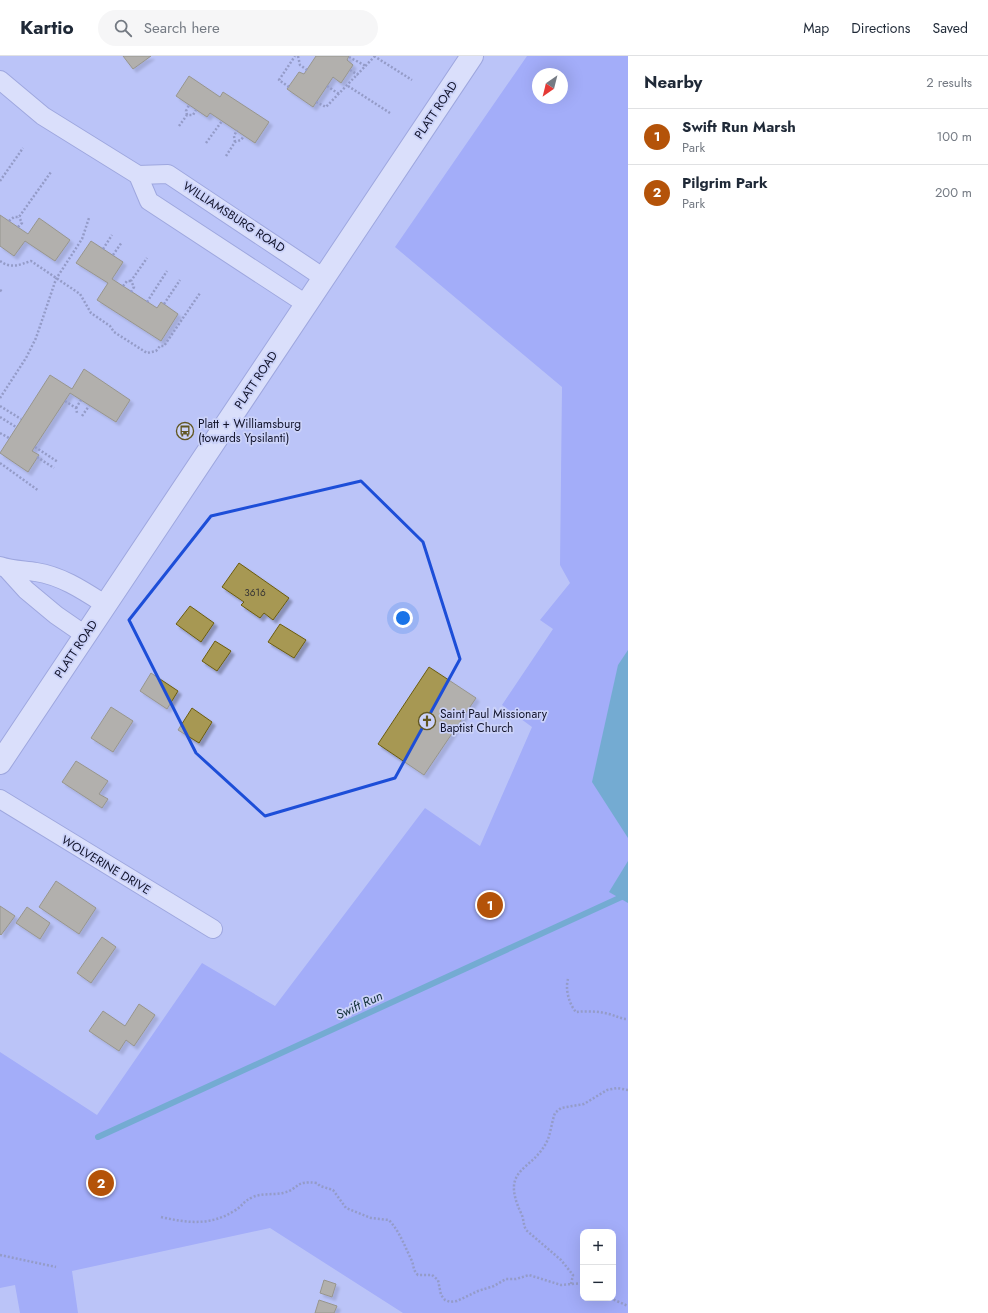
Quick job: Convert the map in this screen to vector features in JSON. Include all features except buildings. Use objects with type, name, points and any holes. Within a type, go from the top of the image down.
[{"type":"main road","name":"PLATT ROAD","points":[[0,763],[472,56]]},
{"type":"street","points":[[0,80],[43,116],[138,175],[149,201],[306,304]]},
{"type":"street","name":"WILLIAMSBURG ROAD","points":[[138,175],[168,174],[324,278]]},
{"type":"street","points":[[4,567],[38,572],[77,586],[106,605]]},
{"type":"street","points":[[4,567],[26,590],[56,616],[86,635]]},
{"type":"street","name":"WOLVERINE DRIVE","points":[[0,799],[213,929]]},
{"type":"path","points":[[289,87],[279,80],[295,56]]},
{"type":"path","points":[[298,56],[300,65],[307,70]]},
{"type":"path","points":[[316,102],[326,107],[348,86],[375,56],[412,80]]},
{"type":"path","points":[[349,57],[366,66]]},
{"type":"path","points":[[350,70],[358,75]]},
{"type":"path","points":[[327,86],[339,94]]},
{"type":"path","points":[[348,86],[390,113]]},
{"type":"path","points":[[179,126],[187,115],[186,111],[188,105]]},
{"type":"path","points":[[187,115],[192,115],[196,110]]},
{"type":"path","points":[[206,143],[222,121]]},
{"type":"path","points":[[235,142],[234,136],[236,130]]},
{"type":"path","points":[[226,156],[235,142],[241,140],[244,136]]},
{"type":"path","points":[[0,181],[23,148]]},
{"type":"path","points":[[9,221],[14,217],[19,217],[52,172]]},
{"type":"path","points":[[18,227],[22,223],[19,217]]},
{"type":"path","points":[[0,398],[26,358],[36,338],[56,279],[82,238],[90,218]]},
{"type":"path","points":[[103,249],[112,235]]},
{"type":"path","points":[[113,255],[122,242]]},
{"type":"path","points":[[123,286],[127,281],[131,281],[147,258]]},
{"type":"path","points":[[0,261],[8,267],[30,261],[80,294],[91,313],[110,326],[114,332],[147,352],[156,350],[160,346],[164,346],[200,292]]},
{"type":"path","points":[[147,302],[167,271]]},
{"type":"path","points":[[164,304],[180,280]]},
{"type":"path","points":[[131,281],[134,286],[131,292]]},
{"type":"path","points":[[77,413],[76,408],[80,400]]},
{"type":"path","points":[[65,401],[76,408]]},
{"type":"path","points":[[0,406],[21,419]]},
{"type":"path","points":[[82,416],[89,406]]},
{"type":"path","points":[[0,417],[16,427]]},
{"type":"path","points":[[0,433],[9,438]]},
{"type":"path","points":[[35,447],[58,462]]},
{"type":"path","points":[[37,457],[54,468]]},
{"type":"path","points":[[0,463],[39,491]]},
{"type":"path","points":[[568,979],[566,984],[572,1008],[576,1012],[587,1011],[608,1013],[622,1019],[628,1019]]},
{"type":"path","points":[[571,1284],[573,1275],[567,1267],[526,1230],[522,1224],[522,1215],[514,1198],[513,1184],[518,1174],[541,1150],[548,1139],[555,1112],[561,1108],[584,1104],[607,1090],[617,1088],[628,1090]]},
{"type":"path","points":[[161,1217],[187,1222],[204,1222],[221,1219],[237,1210],[243,1201],[255,1196],[283,1193],[301,1182],[317,1183],[320,1186],[333,1190],[346,1208],[371,1218],[380,1217],[389,1220],[401,1236],[412,1261],[414,1271],[418,1275],[432,1275],[438,1280],[441,1295],[445,1300],[450,1302],[457,1301],[478,1291],[494,1286],[506,1279],[516,1279],[529,1275],[561,1285],[580,1284]]},
{"type":"path","points":[[0,1255],[56,1267]]},
{"type":"path","points":[[616,1301],[628,1306]]},
{"type":"highlighted area","points":[[361,481],[423,542],[460,659],[395,778],[265,816],[196,753],[129,620],[211,516]]},
{"type":"shaded area","points":[[527,56],[628,56],[628,1313],[403,1313],[270,1228],[72,1271],[78,1313],[20,1313],[15,1285],[0,1288],[0,1052],[97,1115],[202,963],[275,1006],[425,808],[480,846],[532,727],[502,705],[553,629],[540,620],[570,583],[560,565],[562,387],[395,247]]},
{"type":"shaded area","points":[[628,650],[628,838],[592,782],[618,665]]},
{"type":"shaded area","points":[[628,861],[628,903],[609,892]]},
{"type":"waterway","name":"Swift Run","points":[[98,1137],[628,894]]},
{"type":"place","name":"Platt + Williamsburg (towards Ypsilanti)","points":[[185,431]]},
{"type":"place","name":"Saint Paul Missionary Baptist Church","points":[[427,721]]},
{"type":"place","name":"Swift Run Marsh","points":[[490,905]]},
{"type":"place","name":"Pilgrim Park","points":[[101,1183]]}]
